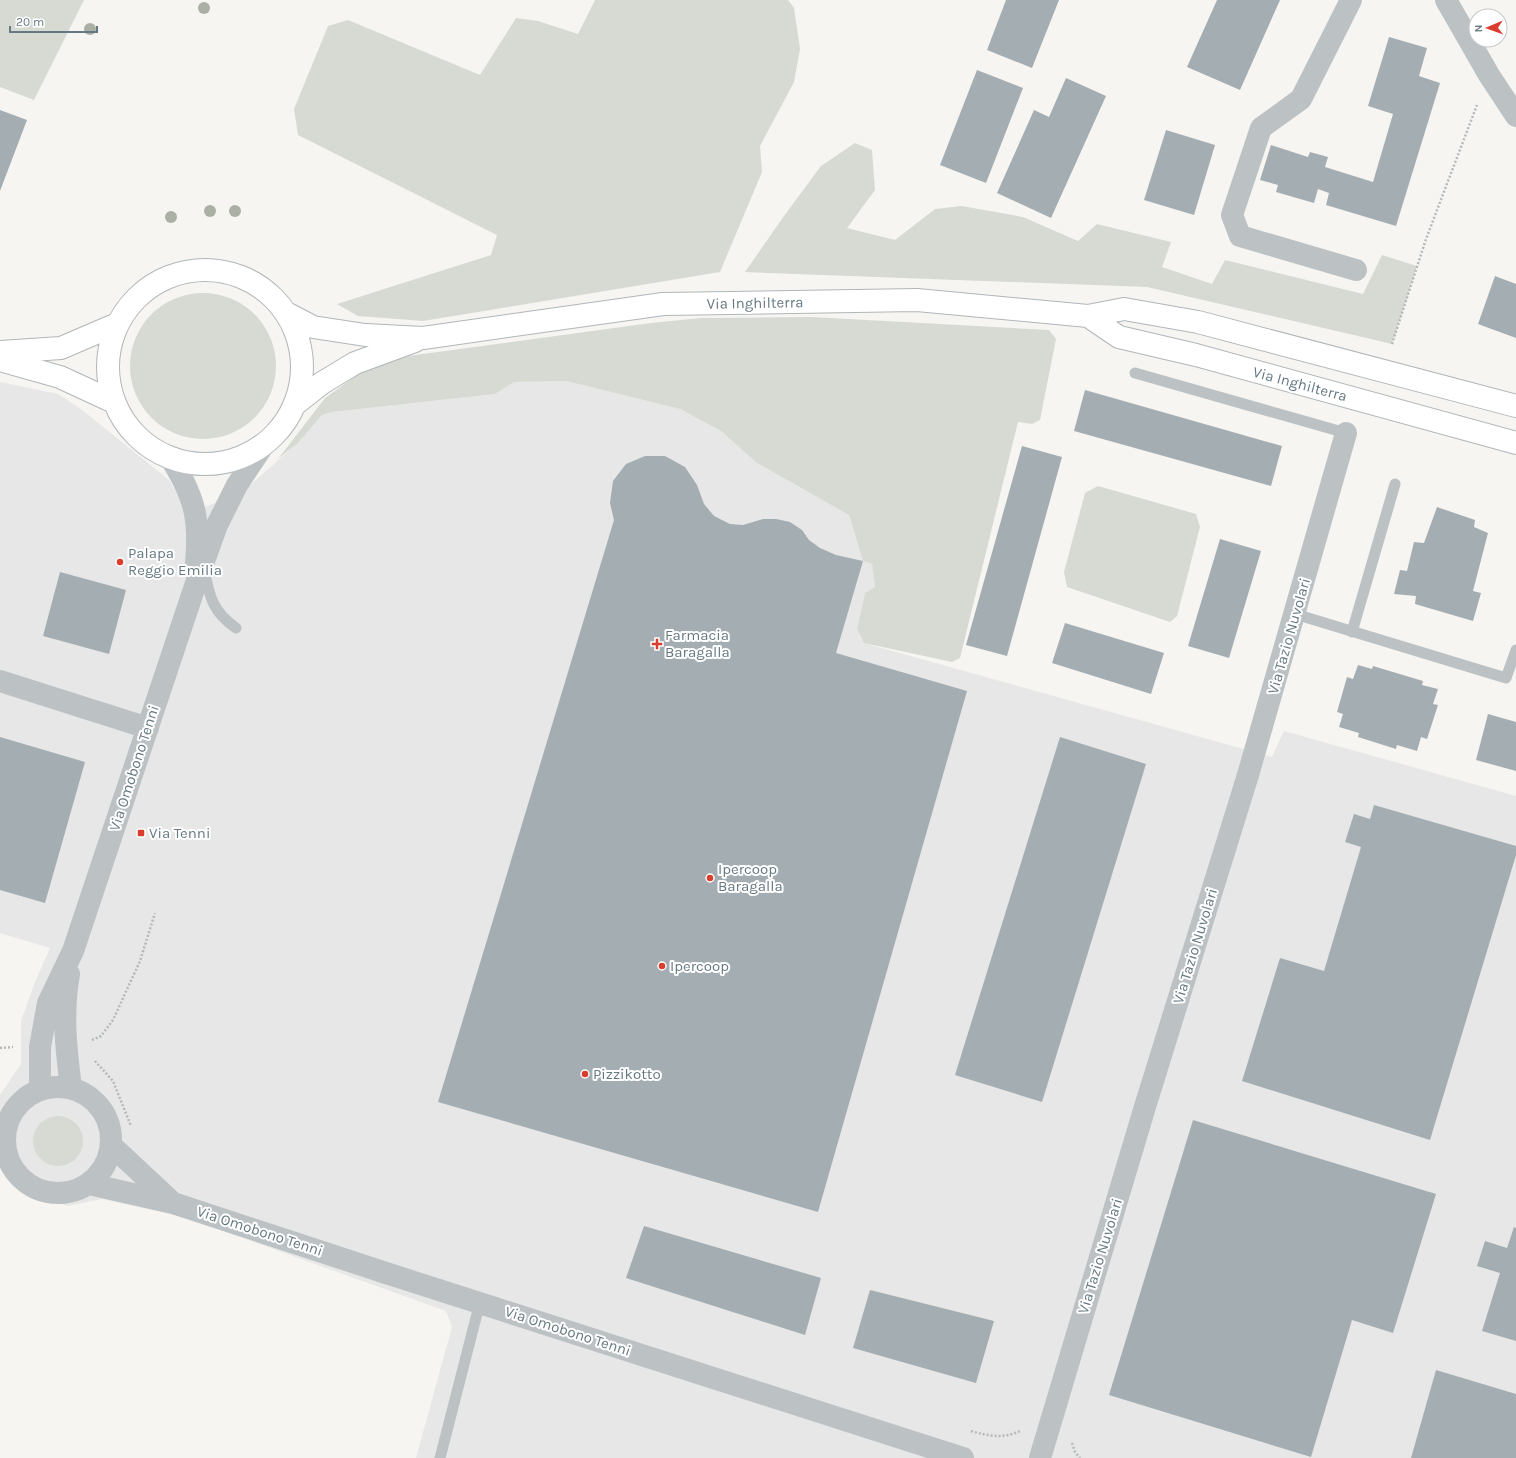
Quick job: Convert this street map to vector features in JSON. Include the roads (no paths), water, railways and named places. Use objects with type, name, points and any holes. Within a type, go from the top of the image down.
[{"type":"main road","name":"Via Inghilterra","points":[[210,269],[232,273],[253,282],[271,295],[286,312],[299,342],[302,374],[294,405],[286,420],[276,434],[262,446],[234,460],[202,465],[171,459],[147,446],[127,426],[114,402],[107,376],[109,349],[117,324],[129,305],[146,289],[165,278],[187,270],[210,269]]},
{"type":"main road","name":"Via Inghilterra","points":[[286,312],[313,327],[365,335],[424,338],[663,304],[917,300],[1088,316],[1124,309],[1198,322],[1516,406]]},
{"type":"main road","name":"Via Inghilterra","points":[[1088,316],[1119,336],[1196,355],[1516,443]]},
{"type":"main road","points":[[0,352],[60,348],[117,324]]},
{"type":"main road","name":"Via Inghilterra","points":[[294,405],[322,383],[355,363],[424,338]]},
{"type":"main road","points":[[0,360],[60,377],[114,402]]},
{"type":"street","points":[[1351,0],[1301,98],[1261,128],[1232,215],[1240,236],[1356,270]]},
{"type":"street","points":[[1446,0],[1489,75],[1516,116]]},
{"type":"street","name":"Via Tazio Nuvolari","points":[[1040,1458],[1144,1110],[1248,775],[1346,433]]},
{"type":"street","name":"Via Omobono Tenni","points":[[40,1090],[40,1047],[48,1003],[73,951],[195,586],[218,525],[237,484],[262,446]]},
{"type":"street","name":"Via Omobono Tenni","points":[[171,459],[186,483],[195,508],[198,544],[195,586]]},
{"type":"street","points":[[0,681],[148,728]]},
{"type":"street","name":"Via Omobono Tenni","points":[[71,1088],[75,1045],[64,1034],[66,994],[73,951]]},
{"type":"street","points":[[55,1086],[71,1088],[85,1093],[97,1102],[106,1115],[111,1130],[112,1146],[104,1167],[89,1184],[73,1192],[55,1193],[43,1191],[37,1189],[22,1179],[11,1165],[5,1148],[6,1129],[12,1112],[24,1099],[40,1090],[55,1086]]},
{"type":"street","name":"Via Omobono Tenni","points":[[112,1146],[152,1185],[174,1203]]},
{"type":"street","name":"Via Omobono Tenni","points":[[89,1184],[174,1203],[963,1458]]},
{"type":"lane","points":[[1135,373],[1346,433]]},
{"type":"lane","points":[[1352,632],[1395,484]]},
{"type":"lane","points":[[204,562],[208,589],[214,604],[223,619],[236,628]]},
{"type":"lane","points":[[1295,614],[1506,678],[1516,650]]},
{"type":"lane","points":[[440,1458],[480,1302]]},
{"type":"place","name":"Palapa Reggio Emilia","points":[[120,562]]},
{"type":"place","name":"Farmacia Baragalla","points":[[657,644]]},
{"type":"place","name":"Via Tenni","points":[[141,833]]},
{"type":"place","name":"Ipercoop Baragalla","points":[[710,878]]},
{"type":"place","name":"Ipercoop","points":[[662,966]]},
{"type":"place","name":"Pizzikotto","points":[[585,1074]]}]
